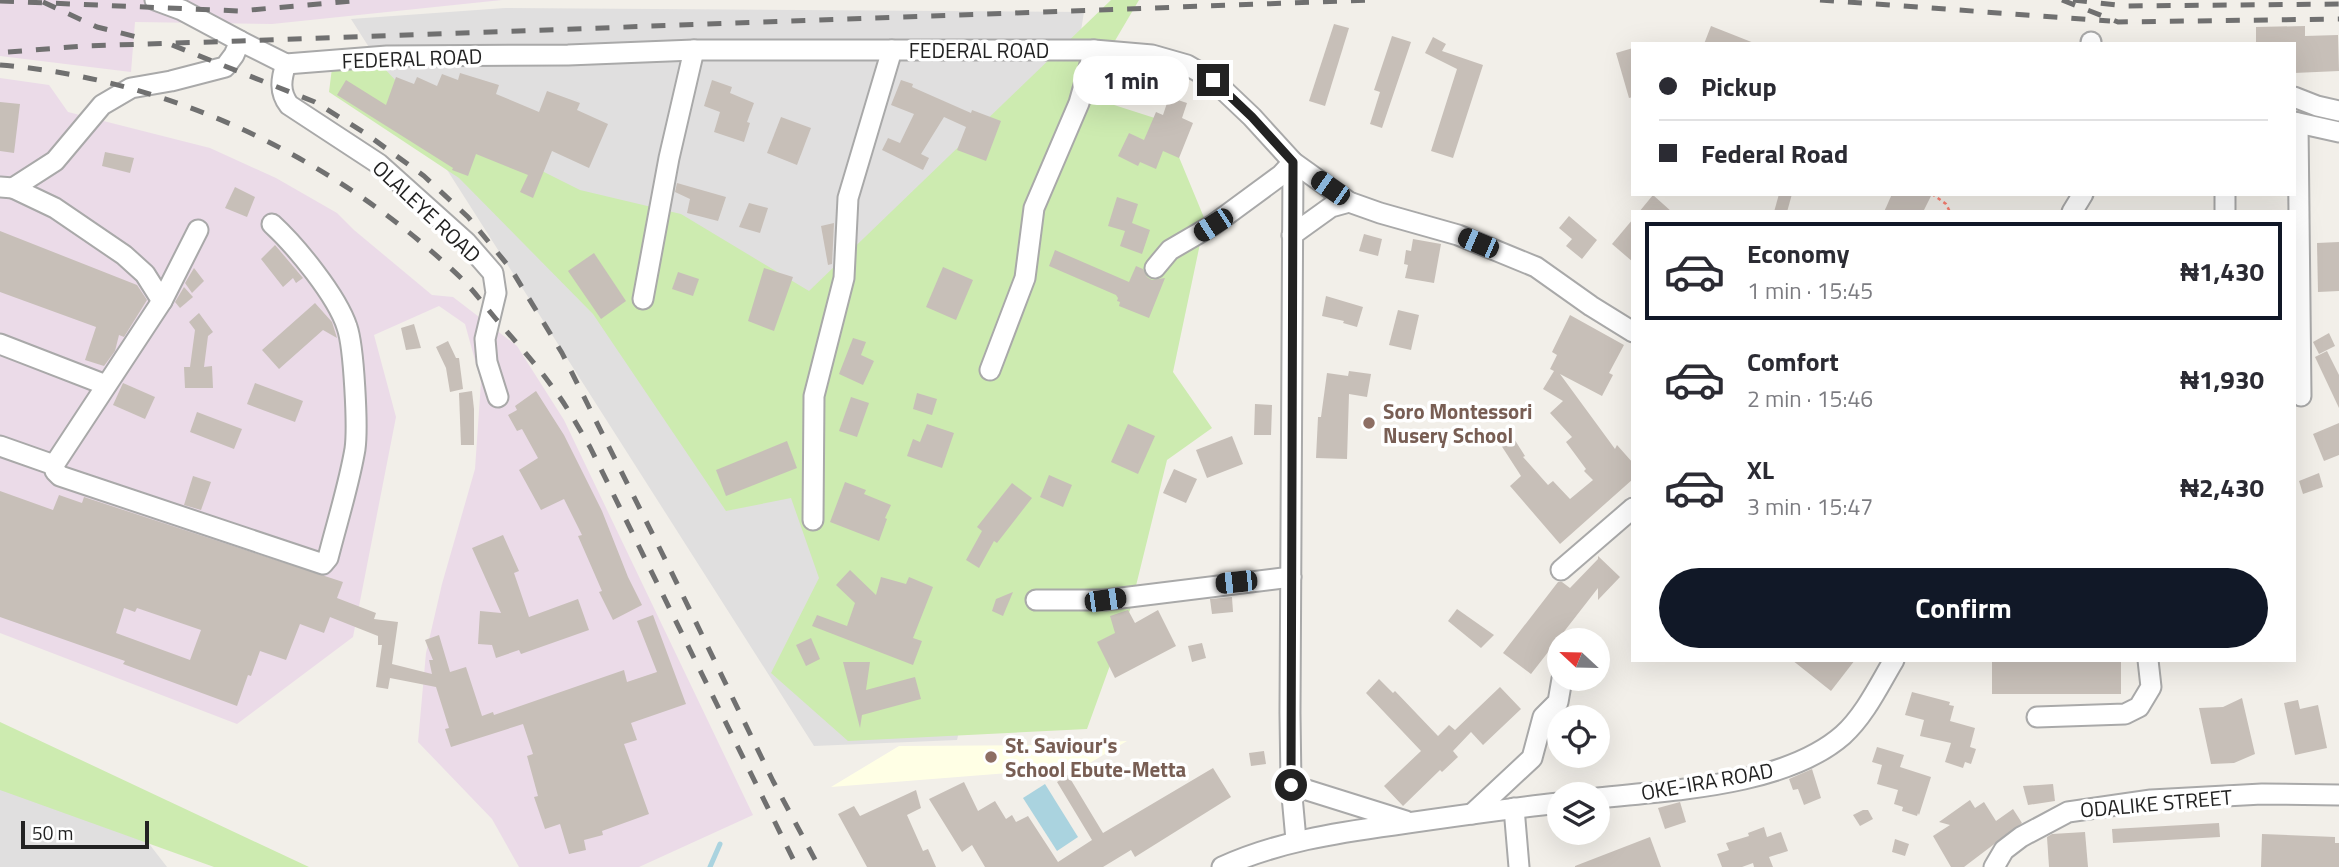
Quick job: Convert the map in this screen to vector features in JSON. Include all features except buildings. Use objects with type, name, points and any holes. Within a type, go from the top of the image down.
[{"type":"street","points":[[155,0],[182,10],[286,64]]},
{"type":"street","points":[[6,187],[55,161],[102,105],[131,88],[225,67],[240,41]]},
{"type":"street","points":[[643,299],[669,158],[694,50]]},
{"type":"street","name":"FEDERAL ROAD","points":[[286,64],[387,56],[568,55],[694,50],[1094,50],[1152,55],[1187,65],[1213,80],[1293,162],[1349,202],[1458,235],[1536,267],[1591,306],[1631,330]]},
{"type":"street","points":[[813,520],[814,396],[844,278],[848,198],[892,50]]},
{"type":"street","points":[[990,370],[1025,278],[1034,208],[1079,103],[1094,50]]},
{"type":"street","name":"OLALEYE ROAD","points":[[286,64],[282,75],[282,88],[283,97],[289,105],[379,164],[466,242],[493,273],[496,293],[485,339],[487,362],[498,397]]},
{"type":"street","points":[[2296,98],[2339,111]]},
{"type":"street","points":[[2301,397],[2296,123],[2339,132]]},
{"type":"street","points":[[1293,162],[1290,713],[1291,785],[1296,841]]},
{"type":"street","points":[[1155,268],[1170,250],[1213,225],[1281,175],[1293,162]]},
{"type":"street","points":[[6,187],[55,208],[124,255],[145,274],[162,301]]},
{"type":"street","points":[[1292,235],[1331,207],[1349,202]]},
{"type":"street","points":[[198,230],[162,301],[54,465],[55,471],[60,476],[323,564],[328,558],[355,447],[353,378],[347,327],[327,288],[272,224]]},
{"type":"street","points":[[0,344],[106,385]]},
{"type":"street","points":[[0,446],[54,465]]},
{"type":"street","points":[[1561,569],[1631,510]]},
{"type":"street","points":[[1036,600],[1105,600],[1291,576]]},
{"type":"street","name":"OKE-IRA ROAD","points":[[1610,796],[1775,772],[1822,750],[1844,734],[1866,707],[1893,662]]},
{"type":"street","points":[[2037,717],[2125,714],[2132,711],[2139,707],[2151,687],[2148,662]]},
{"type":"street","points":[[1472,814],[1532,758],[1542,716],[1558,702],[1560,691]]},
{"type":"street","points":[[1291,785],[1410,822]]},
{"type":"street","name":"ODALIKE STREET","points":[[1994,867],[2004,849],[2067,812],[2151,800],[2262,794],[2339,795]]},
{"type":"street","points":[[1222,867],[1296,841],[1410,822],[1547,804]]},
{"type":"street","points":[[1514,808],[1519,867]]},
{"type":"path","points":[[1935,196],[1946,204],[1949,210]]},
{"type":"shaded area","points":[[0,0],[502,0],[272,24],[135,22],[131,72],[0,56]]},
{"type":"shaded area","points":[[505,8],[1084,12],[1019,415],[1000,555],[957,740],[814,746],[351,19]]},
{"type":"shaded area","points":[[0,78],[49,85],[68,112],[210,148],[276,178],[337,213],[432,295],[453,297],[517,346],[564,420],[753,815],[639,867],[519,867],[492,819],[418,742],[426,653],[442,584],[475,469],[481,382],[465,324],[439,306],[374,335],[396,417],[353,637],[237,724],[0,633]]},
{"type":"shaded area","name":"St. Saviour's School Ebute-Metta","points":[[1127,741],[1083,767],[831,787],[899,746]]},
{"type":"shaded area","points":[[0,750],[136,827],[167,867],[0,867]]},
{"type":"green space","points":[[1111,0],[1139,0],[1083,95],[1164,121],[1205,220],[1173,372],[1212,428],[1167,460],[1130,610],[1087,729],[848,741],[771,673],[819,578],[791,498],[726,511],[593,314],[459,178],[329,92],[332,68],[366,49],[399,84],[496,148],[580,190],[681,214],[809,291]]},
{"type":"green space","points":[[0,722],[309,867],[214,867],[0,790]]},
{"type":"water","points":[[1045,784],[1078,837],[1057,851],[1023,798]]},
{"type":"waterway","points":[[710,867],[720,844]]},
{"type":"railway","points":[[0,1],[239,11],[363,0]]},
{"type":"railway","points":[[8,52],[84,46],[1373,0]]},
{"type":"railway","points":[[1820,0],[2110,21]]},
{"type":"railway","points":[[2062,0],[2118,22],[2339,19]]},
{"type":"railway","points":[[2073,0],[2125,6],[2339,4]]},
{"type":"railway","points":[[43,2],[97,27],[141,38]]},
{"type":"railway","points":[[172,45],[315,102],[365,133],[424,176],[468,217],[511,269],[562,353],[773,781],[819,867]]},
{"type":"railway","points":[[0,65],[64,73],[127,87],[189,107],[249,132],[306,162],[361,197],[413,236],[471,288],[546,379],[568,409],[590,447],[797,867]]},
{"type":"place","name":"Soro Montessori Nusery School","points":[[1369,423]]},
{"type":"place","name":"St. Saviour's School Ebute-Metta","points":[[991,757]]},
{"type":"route","points":[[1213,80],[1293,162],[1291,785]]}]
